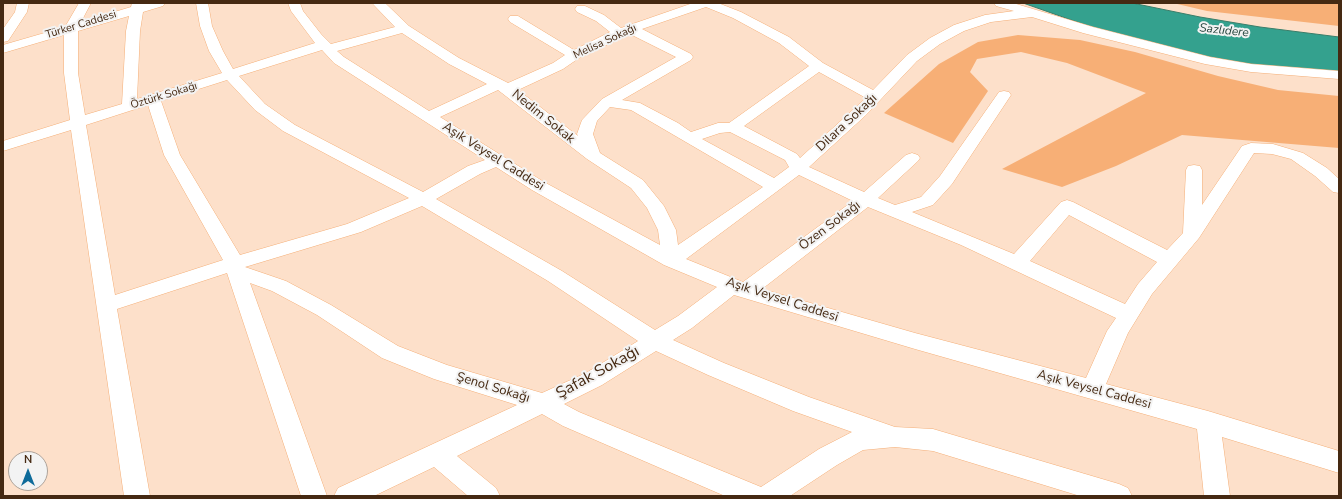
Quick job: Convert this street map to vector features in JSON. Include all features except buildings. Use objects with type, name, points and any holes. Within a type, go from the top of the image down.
[{"type":"street","points":[[3,38],[21,12],[23,3]]},
{"type":"street","points":[[85,3],[71,28],[71,73],[77,123],[137,496]]},
{"type":"street","name":"Türker Caddesi","points":[[3,49],[137,6],[159,3]]},
{"type":"street","points":[[202,3],[201,6],[206,26],[216,51],[230,75],[260,107],[289,128],[422,199],[555,276],[655,341],[716,369],[801,404],[895,438]]},
{"type":"street","name":"Aşık Veysel Caddesi","points":[[294,3],[297,11],[316,38],[339,60],[430,116],[538,186],[671,260],[739,288],[915,341],[1208,421],[1339,462]]},
{"type":"street","name":"Nedim Sokak","points":[[378,3],[404,29],[454,61],[503,87],[593,156],[637,184],[656,206],[667,230],[671,260]]},
{"type":"street","points":[[706,3],[737,15],[784,40],[818,66],[875,97]]},
{"type":"street","name":"Melisa Sokağı","points":[[430,116],[558,66],[574,55],[625,31],[706,3]]},
{"type":"street","points":[[1000,3],[1088,30],[1210,60],[1251,68],[1339,75]]},
{"type":"street","points":[[129,106],[133,31],[137,6]]},
{"type":"street","points":[[581,9],[625,31],[686,56],[607,102],[590,120],[585,134],[593,156]]},
{"type":"street","name":"Dilara Sokağı","points":[[671,260],[798,168],[861,112],[912,58],[935,42],[959,28],[989,18],[1033,13]]},
{"type":"street","points":[[514,18],[574,55]]},
{"type":"street","name":"Öztürk Sokağı","points":[[3,146],[230,75],[326,47],[404,29]]},
{"type":"street","points":[[733,127],[818,66]]},
{"type":"street","points":[[894,211],[927,201],[946,180],[1004,95]]},
{"type":"street","points":[[153,99],[172,155],[236,267],[314,496]]},
{"type":"street","points":[[607,102],[635,106],[775,186]]},
{"type":"street","points":[[689,138],[718,128],[733,127],[791,157],[798,168],[866,200],[1017,262],[1129,315]]},
{"type":"street","points":[[1092,389],[1118,331],[1145,289],[1192,234],[1248,149],[1274,150],[1297,156],[1321,172],[1339,188]]},
{"type":"street","name":"Özen Sokağı","points":[[739,288],[866,200],[912,158]]},
{"type":"street","points":[[107,305],[236,267],[354,228],[422,199],[474,170],[498,160]]},
{"type":"street","points":[[1192,234],[1194,170]]},
{"type":"street","points":[[1017,262],[1067,206],[1170,260]]},
{"type":"street","name":"Şenol Sokağı","points":[[236,267],[280,286],[324,310],[390,352],[442,373],[543,403],[571,420],[754,496]]},
{"type":"street","name":"Şafak Sokağı","points":[[347,496],[594,379],[739,288]]},
{"type":"street","points":[[1208,421],[1216,496]]},
{"type":"street","points":[[768,496],[828,456],[860,440],[895,438],[933,440],[1119,496]]},
{"type":"street","points":[[436,454],[487,496]]},
{"type":"shaded area","points":[[1173,3],[1339,3],[1339,26],[1207,11]]},
{"type":"shaded area","points":[[1018,35],[1080,40],[1135,52],[1218,76],[1278,90],[1339,96],[1339,148],[1182,135],[1116,166],[1062,187],[1002,169],[1146,93],[1067,63],[1021,52],[977,59],[970,72],[988,91],[953,143],[884,113],[939,64],[978,42]]},
{"type":"water","name":"Sazlıdere","points":[[1023,3],[1132,3],[1200,17],[1260,27],[1339,37],[1339,73],[1284,71],[1216,60],[1097,29]]}]
